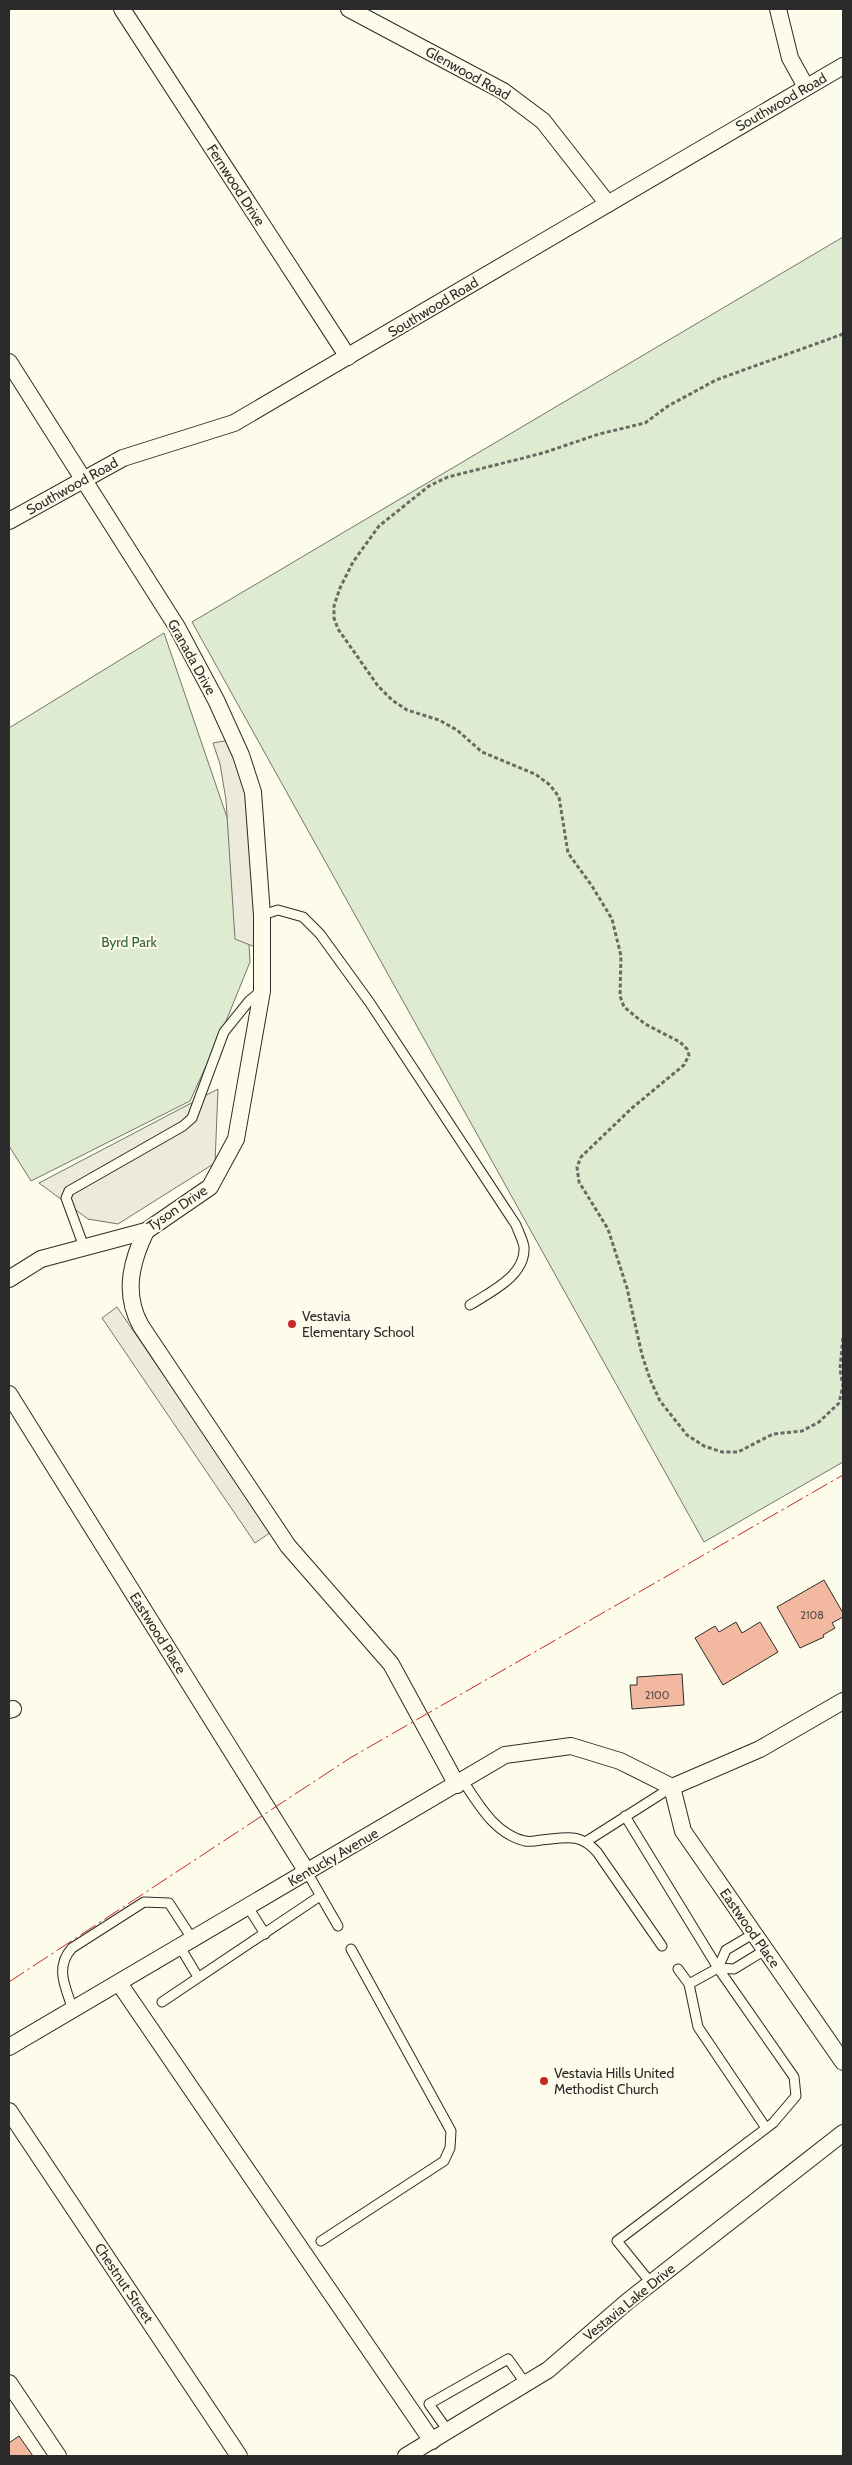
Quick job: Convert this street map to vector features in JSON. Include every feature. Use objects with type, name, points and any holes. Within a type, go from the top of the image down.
[{"type":"street","name":"Glenwood Road","points":[[350,9],[503,91],[542,121],[608,204]]},
{"type":"street","points":[[778,9],[790,58],[806,87]]},
{"type":"street","name":"Fernwood Drive","points":[[126,10],[348,358]]},
{"type":"street","name":"Southwood Road","points":[[9,521],[123,458],[234,423],[348,358],[843,66]]},
{"type":"street","name":"Granada Drive","points":[[9,362],[177,627],[216,700],[241,755],[253,792],[262,916],[262,991]]},
{"type":"street","name":"Tyson Drive","points":[[9,1279],[41,1259],[146,1230],[210,1188],[236,1138],[262,991]]},
{"type":"street","points":[[146,1230],[136,1254],[130,1287],[131,1302],[141,1326],[288,1546],[391,1664],[460,1783]]},
{"type":"street","name":"Eastwood Place","points":[[9,1394],[307,1872]]},
{"type":"street","points":[[672,1787],[760,1749],[843,1701]]},
{"type":"street","name":"Kentucky Avenue","points":[[9,2047],[460,1783],[505,1754],[571,1746],[620,1760],[672,1787]]},
{"type":"street","name":"Eastwood Place","points":[[672,1787],[683,1831],[753,1934],[842,2059]]},
{"type":"street","points":[[119,1983],[432,2441]]},
{"type":"street","name":"Chestnut Street","points":[[9,2111],[239,2456]]},
{"type":"street","name":"Vestavia Lake Drive","points":[[406,2456],[548,2370],[651,2283],[843,2134]]},
{"type":"street","points":[[9,2384],[58,2456]]},
{"type":"lane","points":[[262,916],[278,910],[303,917],[320,934],[370,1002],[516,1225],[524,1247],[519,1268],[502,1283],[470,1304]]},
{"type":"lane","points":[[84,1247],[66,1198],[69,1191],[183,1126],[192,1118],[224,1032],[249,1002],[262,991]]},
{"type":"lane","points":[[460,1783],[484,1814],[505,1832],[526,1842],[576,1837],[587,1841],[597,1852],[662,1946]]},
{"type":"lane","points":[[587,1841],[672,1787]]},
{"type":"lane","points":[[625,1816],[718,1968],[794,2077],[796,2096],[766,2128],[617,2241],[651,2283]]},
{"type":"lane","points":[[307,1872],[338,1926]]},
{"type":"lane","points":[[162,2002],[320,1896]]},
{"type":"lane","points":[[73,2010],[61,1972],[64,1957],[72,1948],[144,1902],[169,1903],[198,1977]]},
{"type":"lane","points":[[248,1907],[265,1934]]},
{"type":"lane","points":[[718,1968],[726,1950],[753,1934]]},
{"type":"lane","points":[[321,2241],[444,2161],[450,2148],[451,2131],[351,1949]]},
{"type":"lane","points":[[689,1984],[718,1968],[734,1969],[765,1950]]},
{"type":"lane","points":[[678,1969],[689,1984],[698,2027],[766,2128]]},
{"type":"lane","points":[[448,2432],[429,2404],[508,2359],[526,2384]]},
{"type":"path","points":[[843,334],[716,380],[668,406],[658,416],[645,423],[599,434],[543,453],[448,477],[429,486],[406,502],[379,526],[353,562],[340,588],[334,606],[334,618],[338,629],[378,686],[392,700],[407,710],[439,720],[457,730],[482,752],[535,774],[550,785],[559,797],[568,854],[592,886],[612,919],[621,956],[620,996],[624,1006],[645,1024],[680,1042],[687,1049],[689,1055],[684,1065],[632,1108],[581,1157],[577,1167],[579,1182],[608,1229],[631,1302],[642,1355],[660,1401],[687,1435],[704,1446],[722,1452],[738,1452],[773,1434],[802,1431],[820,1422],[839,1403],[843,1386],[840,1369],[843,1337]]},
{"type":"green space","points":[[843,237],[843,1462],[704,1542],[192,622]]},
{"type":"green space","name":"Byrd Park","points":[[164,633],[245,870],[250,962],[222,1031],[190,1101],[31,1181],[9,1146],[9,728]]},
{"type":"shaded area","points":[[230,740],[250,807],[255,947],[235,939],[226,800],[220,764],[213,743]]},
{"type":"shaded area","points":[[218,1089],[215,1163],[118,1224],[88,1219],[39,1183]]},
{"type":"shaded area","points":[[117,1307],[271,1532],[255,1543],[102,1318]]},
{"type":"building","points":[[824,1580],[843,1613],[843,1617],[832,1623],[835,1628],[823,1635],[824,1637],[800,1648],[777,1607]]},
{"type":"building","points":[[736,1622],[742,1633],[760,1622],[778,1652],[723,1685],[695,1638],[715,1626],[719,1632]]},
{"type":"building","points":[[682,1674],[684,1705],[632,1709],[630,1685],[637,1685],[637,1677]]},
{"type":"building","points":[[19,2436],[33,2456],[9,2456],[9,2443]]},
{"type":"power","points":[[9,1982],[350,1758],[843,1475]]},
{"type":"place","name":"Vestavia Elementary School","points":[[292,1324]]},
{"type":"place","name":"Vestavia Hills United Methodist Church","points":[[544,2081]]}]
